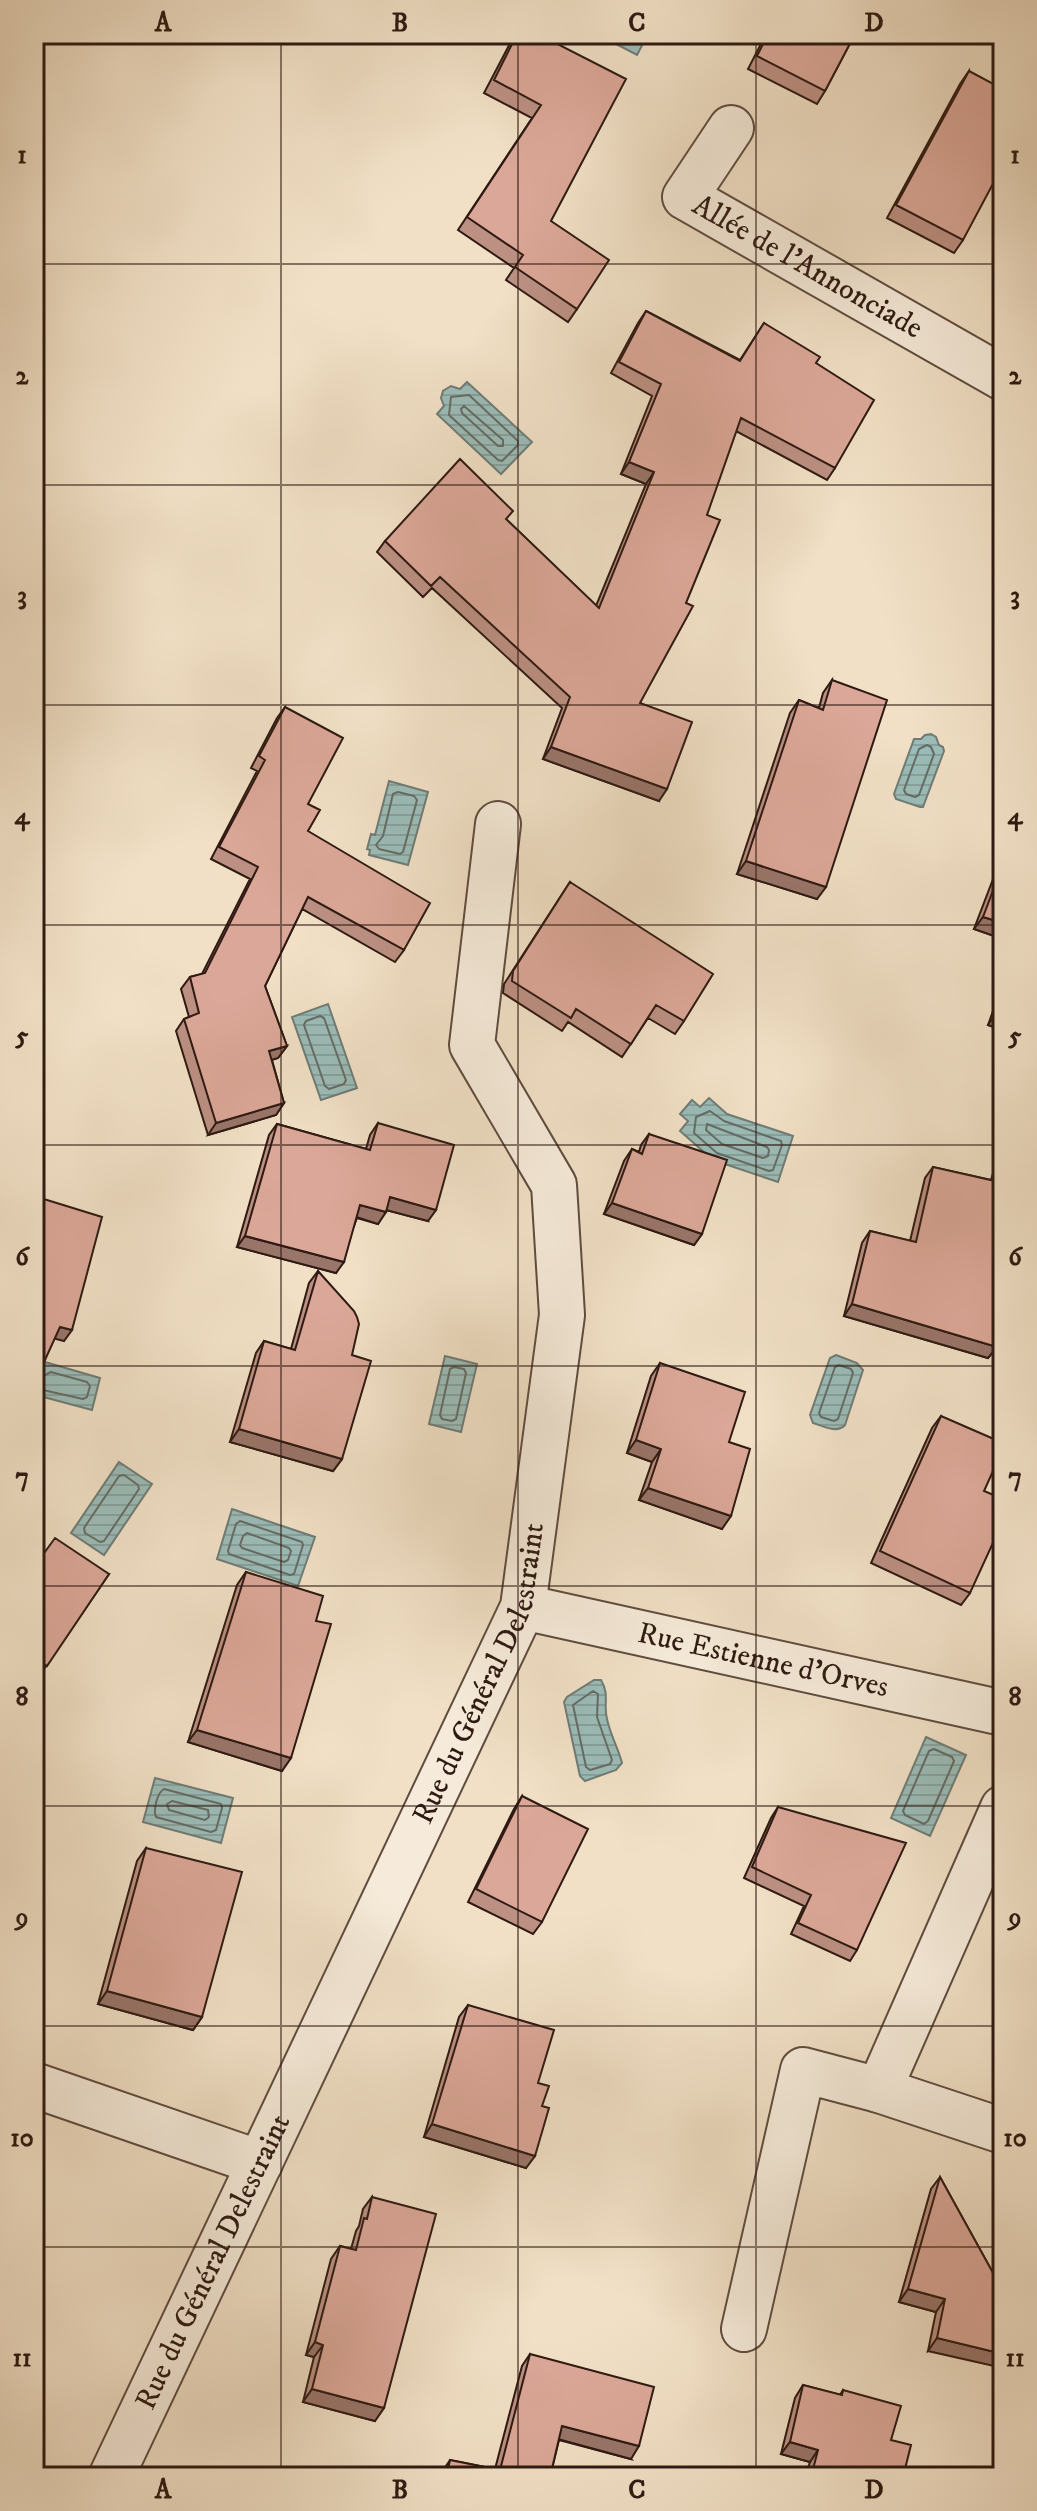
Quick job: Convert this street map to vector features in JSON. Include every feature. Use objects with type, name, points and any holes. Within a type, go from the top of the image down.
[{"type":"street","name":"Allée de l’Annonciade","points":[[731,128],[685,197],[1003,378]]},
{"type":"street","name":"Rue du Général Delestraint","points":[[111,2477],[523,1607],[562,1315],[554,1185],[472,1045],[498,824]]},
{"type":"street","name":"Rue Estienne d'Orves","points":[[523,1607],[1003,1713]]},
{"type":"street","points":[[879,2090],[1003,1808]]},
{"type":"street","points":[[744,2329],[803,2070],[879,2090],[1003,2131]]},
{"type":"street","points":[[34,2085],[260,2163]]},
{"type":"water","points":[[597,34],[648,34],[637,55]]},
{"type":"water","points":[[467,382],[532,442],[501,474],[437,414],[444,406],[441,398],[443,391],[451,386],[460,389]]},
{"type":"water","points":[[931,734],[944,751],[923,807],[896,799],[894,794],[914,739]]},
{"type":"water","points":[[389,781],[428,792],[408,865],[369,855],[370,850],[367,849],[371,834],[375,835]]},
{"type":"water","points":[[328,1004],[357,1088],[321,1100],[292,1017]]},
{"type":"water","points":[[709,1098],[727,1114],[793,1136],[778,1182],[713,1160],[680,1131],[688,1121],[680,1114],[692,1100],[700,1107]]},
{"type":"water","points":[[836,1355],[857,1363],[863,1370],[845,1425],[834,1429],[813,1423],[810,1415],[830,1358]]},
{"type":"water","points":[[445,1356],[477,1364],[461,1432],[429,1424]]},
{"type":"water","points":[[45,1362],[100,1378],[92,1410],[36,1395],[34,1372]]},
{"type":"water","points":[[119,1462],[152,1484],[104,1555],[71,1533]]},
{"type":"water","points":[[232,1509],[315,1537],[298,1586],[217,1559]]},
{"type":"water","points":[[594,1680],[601,1680],[604,1685],[607,1719],[622,1763],[616,1770],[585,1781],[580,1776],[564,1702]]},
{"type":"water","points":[[926,1737],[966,1755],[930,1836],[891,1818]]},
{"type":"water","points":[[155,1778],[233,1798],[221,1843],[143,1822]]},
{"type":"building","points":[[517,34],[538,34],[626,79],[551,221],[609,260],[577,309],[515,267],[523,255],[467,217],[541,105],[494,80]]},
{"type":"building","points":[[768,34],[855,34],[825,91],[757,56]]},
{"type":"building","points":[[969,71],[1003,89],[1003,165],[963,240],[896,205]]},
{"type":"building","points":[[646,311],[740,361],[764,323],[820,357],[816,363],[874,400],[835,468],[741,418],[707,515],[720,520],[686,603],[693,606],[640,703],[692,722],[667,789],[551,747],[570,697],[440,577],[431,586],[385,541],[460,459],[513,511],[506,519],[599,608],[654,472],[629,462],[661,384],[619,362]]},
{"type":"building","points":[[832,680],[887,700],[826,887],[746,861],[799,700],[823,710]]},
{"type":"building","points":[[285,707],[343,738],[308,804],[320,810],[308,831],[430,903],[404,950],[308,897],[265,986],[287,1046],[269,1051],[284,1103],[216,1123],[184,1019],[199,1013],[190,977],[205,973],[258,867],[219,847],[265,760],[259,756]]},
{"type":"building","points":[[1003,864],[1003,923],[983,917]]},
{"type":"building","points":[[570,882],[713,974],[684,1021],[656,1005],[631,1044],[576,1009],[571,1018],[512,981],[513,971]]},
{"type":"building","points":[[1003,995],[1003,1014],[997,1012]]},
{"type":"building","points":[[378,1123],[454,1145],[436,1210],[390,1197],[386,1212],[360,1205],[344,1262],[245,1236],[277,1124],[370,1150]]},
{"type":"building","points":[[649,1134],[727,1160],[702,1234],[612,1203],[632,1149],[642,1154]]},
{"type":"building","points":[[1003,1154],[1003,1324],[997,1347],[852,1304],[870,1231],[916,1242],[933,1167],[995,1181]]},
{"type":"building","points":[[34,1196],[102,1217],[72,1330],[60,1327],[34,1384]]},
{"type":"building","points":[[318,1271],[357,1317],[359,1324],[352,1355],[371,1361],[342,1459],[239,1429],[264,1341],[295,1350]]},
{"type":"building","points":[[660,1363],[745,1392],[729,1442],[750,1449],[731,1516],[648,1488],[661,1449],[636,1440]]},
{"type":"building","points":[[941,1416],[1003,1443],[984,1491],[1003,1499],[1003,1521],[970,1593],[880,1551]]},
{"type":"building","points":[[55,1538],[109,1574],[47,1666],[34,1657],[34,1567]]},
{"type":"building","points":[[246,1572],[323,1596],[316,1621],[331,1624],[291,1758],[197,1730]]},
{"type":"building","points":[[522,1796],[588,1829],[542,1922],[476,1889]]},
{"type":"building","points":[[778,1807],[906,1843],[857,1950],[798,1923],[811,1895],[752,1867]]},
{"type":"building","points":[[146,1848],[242,1872],[202,2017],[107,1991]]},
{"type":"building","points":[[468,2005],[554,2030],[538,2083],[549,2086],[542,2106],[549,2108],[535,2156],[432,2124]]},
{"type":"building","points":[[940,2177],[1003,2291],[1003,2354],[937,2338],[945,2299],[908,2289]]},
{"type":"building","points":[[372,2197],[436,2214],[384,2408],[312,2389],[323,2345],[315,2342],[340,2246],[356,2250]]},
{"type":"building","points":[[530,2354],[654,2387],[639,2446],[562,2426],[550,2477],[446,2477],[450,2460],[500,2470]]},
{"type":"building","points":[[803,2385],[842,2395],[843,2390],[901,2406],[891,2440],[911,2445],[903,2477],[811,2477],[818,2450],[790,2442]]}]
